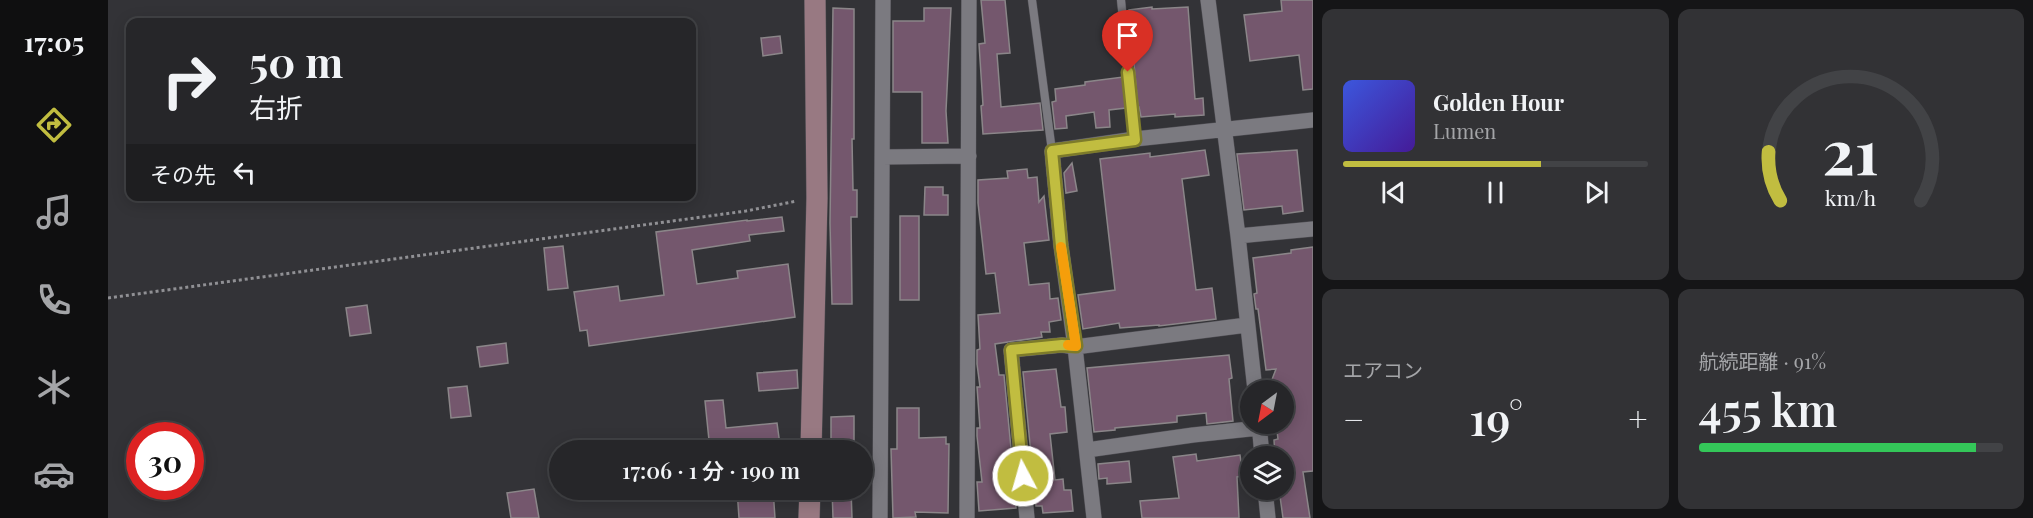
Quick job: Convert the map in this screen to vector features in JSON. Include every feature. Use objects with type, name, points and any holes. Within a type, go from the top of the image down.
[{"type":"street","points":[[811,440],[817,198],[815,0]]},
{"type":"street","points":[[880,518],[883,0]]},
{"type":"street","points":[[967,518],[969,0]]},
{"type":"street","points":[[1208,0],[1254,380]]},
{"type":"street","points":[[1094,518],[1076,346],[1061,246],[1052,151],[1313,120]]},
{"type":"street","points":[[882,157],[969,156]]},
{"type":"street","points":[[1238,236],[1313,229]]},
{"type":"street","points":[[1027,518],[1011,350],[1062,345],[1076,346],[1247,325]]},
{"type":"street","points":[[1087,450],[1240,429]]},
{"type":"street","points":[[809,518],[810,500]]},
{"type":"street","points":[[1266,500],[1268,518]]},
{"type":"lane","points":[[1032,0],[1052,151]]},
{"type":"lane","points":[[1121,0],[1135,140]]},
{"type":"path","points":[[108,298],[746,211],[817,198]]},
{"type":"building","points":[[981,0],[1005,0],[1010,53],[997,54],[1001,107],[1040,103],[1043,130],[983,134],[979,44],[985,43]]},
{"type":"building","points":[[1281,0],[1313,0],[1313,89],[1303,90],[1299,55],[1250,61],[1244,15],[1282,11]]},
{"type":"building","points":[[1152,7],[1152,9],[1188,7],[1195,99],[1203,98],[1204,115],[1175,117],[1175,114],[1141,117],[1138,107],[1129,10]]},
{"type":"building","points":[[833,8],[854,9],[854,139],[852,139],[853,190],[857,190],[857,217],[851,217],[852,304],[832,304],[830,223]]},
{"type":"building","points":[[924,8],[951,8],[946,111],[948,143],[922,143],[922,92],[893,92],[893,21],[924,21]]},
{"type":"building","points":[[780,36],[782,53],[763,56],[761,38]]},
{"type":"building","points":[[1123,77],[1126,108],[1109,110],[1110,127],[1096,128],[1094,112],[1066,116],[1067,128],[1055,129],[1052,102],[1056,101],[1055,89]]},
{"type":"building","points":[[1205,150],[1209,175],[1182,179],[1196,290],[1212,288],[1216,319],[1120,328],[1119,323],[1083,329],[1078,295],[1115,290],[1100,159],[1150,153],[1150,157]]},
{"type":"building","points":[[1297,150],[1303,211],[1283,214],[1282,206],[1244,210],[1237,154]]},
{"type":"building","points":[[1072,163],[1077,191],[1066,193],[1064,173]]},
{"type":"building","points":[[1027,169],[1028,178],[1037,177],[1039,202],[1044,196],[1049,240],[1024,243],[1029,285],[1049,283],[1050,299],[1058,298],[1061,320],[1049,322],[1050,332],[1041,332],[1042,337],[995,344],[999,375],[1004,375],[1012,459],[999,461],[1001,491],[1015,490],[1016,508],[979,511],[977,482],[982,482],[977,436],[977,428],[980,428],[977,387],[980,387],[977,364],[977,350],[980,349],[978,315],[1000,313],[995,273],[986,274],[978,203],[978,180],[1008,178],[1007,171]]},
{"type":"building","points":[[925,187],[943,187],[943,195],[948,195],[948,215],[924,215]]},
{"type":"building","points":[[900,216],[919,216],[919,300],[900,300]]},
{"type":"building","points":[[782,217],[784,231],[749,235],[750,241],[692,250],[697,284],[738,278],[737,271],[788,264],[795,317],[589,346],[587,330],[580,331],[574,292],[618,286],[620,301],[664,295],[656,232]]},
{"type":"building","points":[[563,246],[568,288],[548,290],[544,248]]},
{"type":"building","points":[[1313,247],[1313,471],[1303,472],[1310,518],[1283,518],[1281,500],[1294,500],[1294,446],[1274,446],[1274,440],[1278,439],[1277,434],[1294,434],[1294,380],[1272,380],[1276,369],[1266,370],[1254,294],[1257,293],[1253,258],[1291,253],[1291,250]]},
{"type":"building","points":[[367,305],[371,333],[350,336],[346,308]]},
{"type":"building","points":[[506,343],[508,363],[480,367],[477,347]]},
{"type":"building","points":[[1229,355],[1233,421],[1207,424],[1206,413],[1177,416],[1177,422],[1094,432],[1087,368]]},
{"type":"building","points":[[1056,369],[1061,407],[1065,407],[1067,432],[1050,434],[1055,480],[1063,479],[1064,490],[1071,490],[1073,511],[1043,513],[1042,506],[1036,506],[1023,372]]},
{"type":"building","points":[[797,370],[798,388],[759,391],[757,373]]},
{"type":"building","points":[[467,386],[471,416],[451,418],[448,388]]},
{"type":"building","points":[[723,400],[726,428],[777,423],[779,440],[709,440],[705,401]]},
{"type":"building","points":[[897,408],[919,408],[919,438],[946,437],[946,444],[949,444],[948,513],[915,512],[916,517],[893,518],[891,449],[897,449]]},
{"type":"building","points":[[854,416],[854,440],[831,440],[831,417]]},
{"type":"building","points":[[1196,454],[1197,461],[1240,455],[1240,476],[1237,477],[1239,518],[1142,518],[1140,501],[1179,498],[1173,457]]},
{"type":"building","points":[[1129,461],[1131,482],[1107,484],[1107,478],[1099,479],[1098,464]]},
{"type":"building","points":[[534,489],[539,518],[511,518],[507,493]]},
{"type":"building","points":[[738,500],[774,500],[775,518],[739,518]]},
{"type":"building","points":[[832,500],[851,500],[852,518],[833,518]]},
{"type":"slow traffic","points":[[1061,247],[1076,346],[1068,345]]},
{"type":"route","points":[[1023,476],[1011,350],[1062,345],[1076,346],[1061,246],[1052,151],[1135,140],[1128,72]]}]
